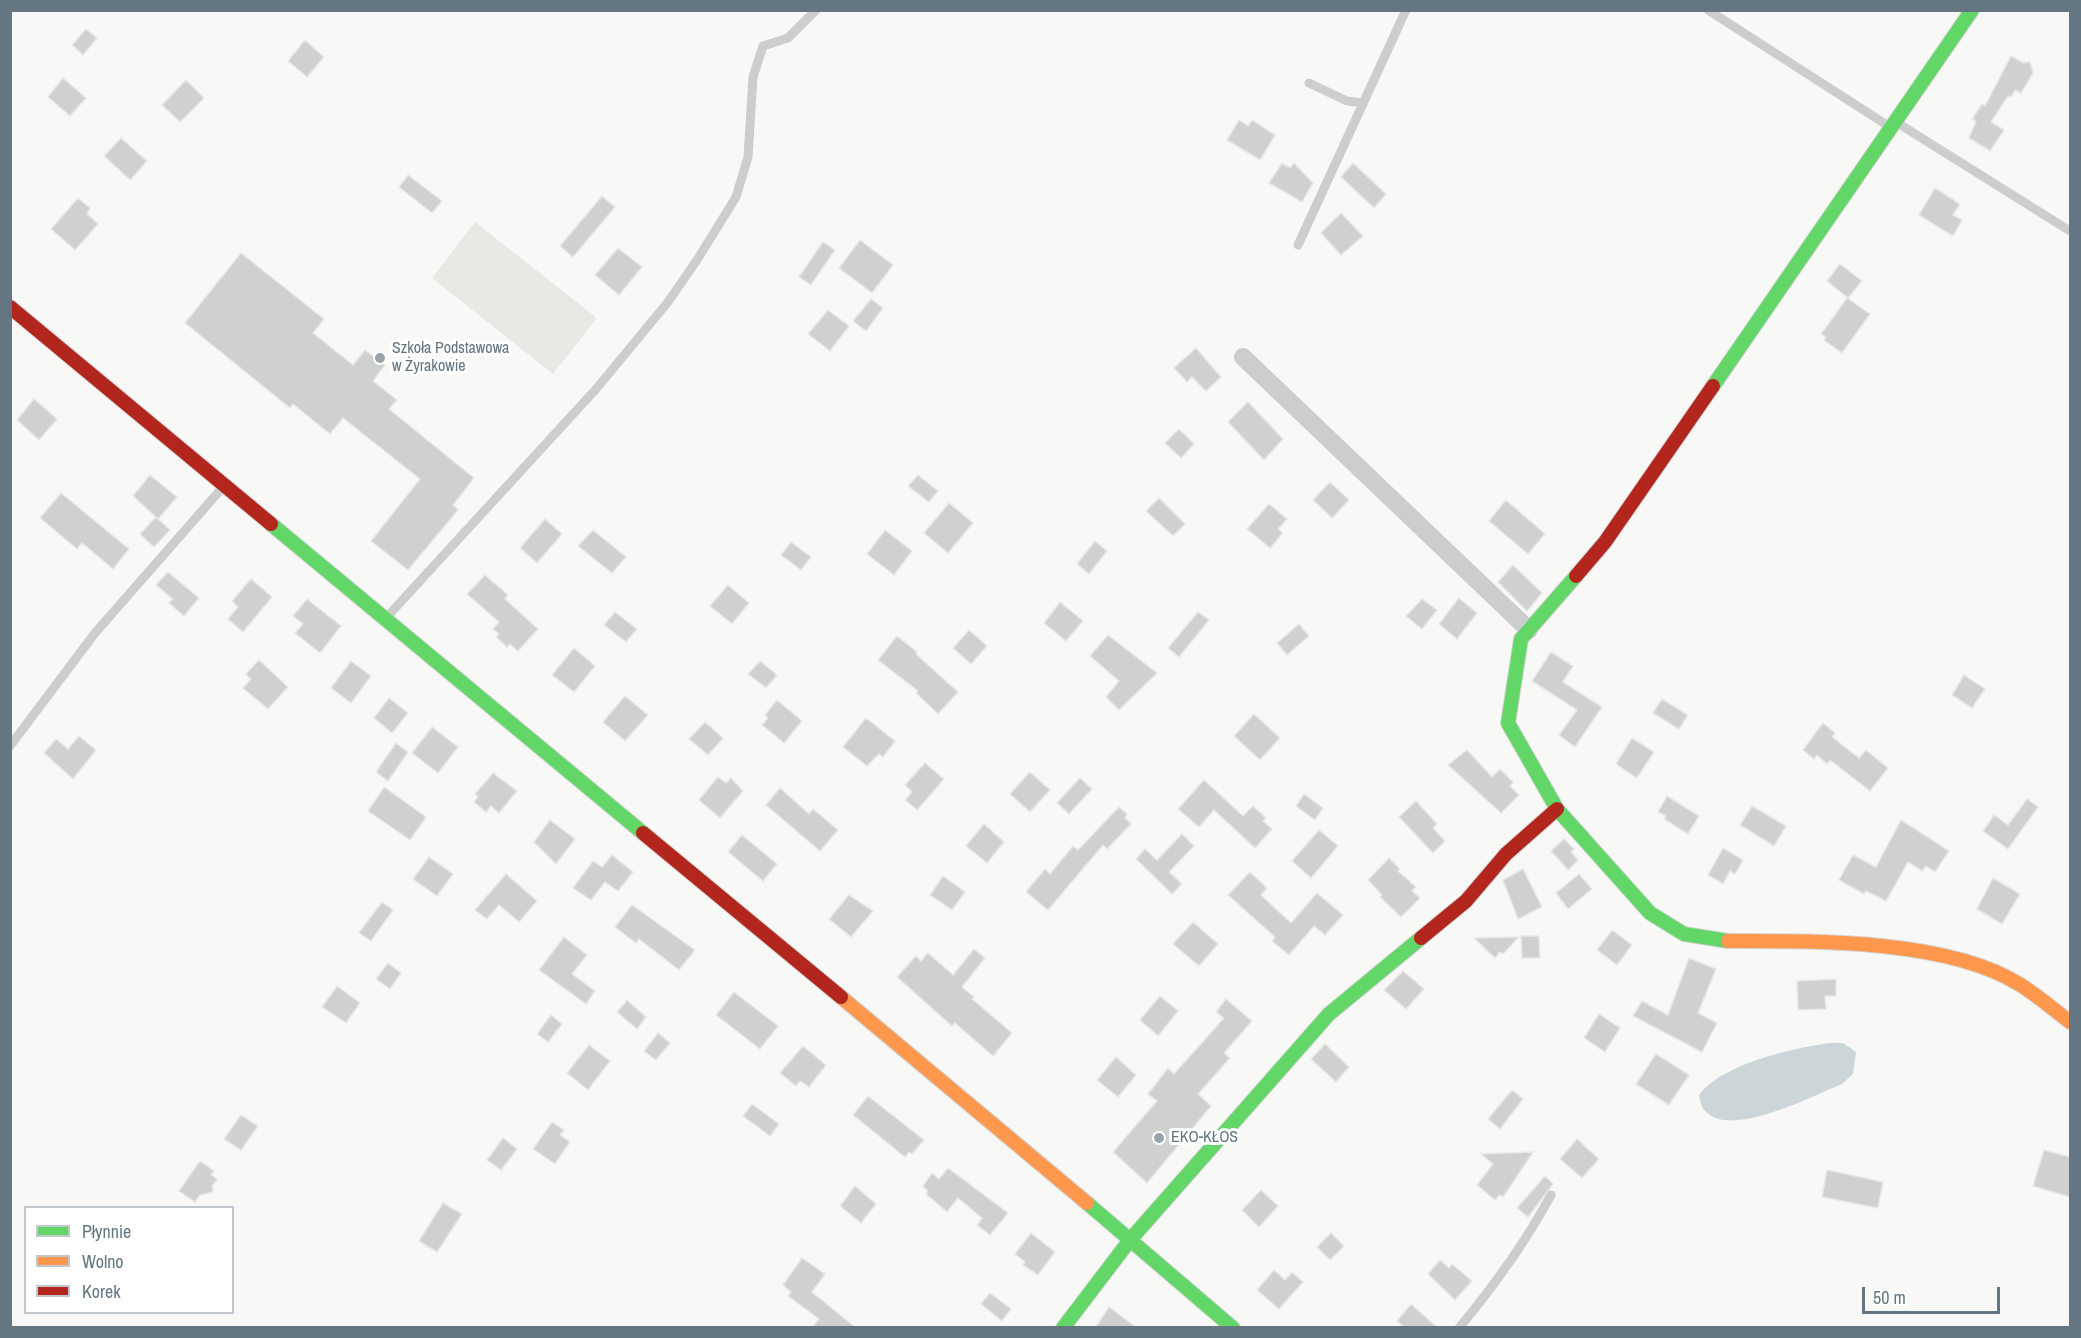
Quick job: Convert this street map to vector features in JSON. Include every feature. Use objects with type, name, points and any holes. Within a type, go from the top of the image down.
[{"type":"street","points":[[1972,10],[1605,542],[1521,639],[1508,723],[1557,809],[1650,913],[1684,934],[1723,941],[1789,941],[1924,950],[1988,970],[2018,983],[2070,1022]]},
{"type":"street","points":[[10,307],[316,560],[384,620],[999,1128],[1233,1328]]},
{"type":"street","points":[[1243,357],[1529,630]]},
{"type":"street","points":[[1063,1328],[1130,1240],[1329,1014],[1466,901],[1513,847],[1557,809]]},
{"type":"lane","points":[[384,620],[597,388],[668,302],[736,197],[748,157],[753,77],[763,46],[788,38],[816,10]]},
{"type":"lane","points":[[1298,245],[1406,10]]},
{"type":"lane","points":[[1708,10],[2070,231]]},
{"type":"lane","points":[[1308,83],[1347,101],[1363,103]]},
{"type":"lane","points":[[10,746],[95,633],[224,485]]},
{"type":"lane","points":[[1459,1328],[1489,1292],[1532,1231],[1551,1195]]},
{"type":"shaded area","points":[[475,222],[597,318],[553,374],[432,278]]},
{"type":"shaded area","points":[[1830,1043],[1843,1043],[1856,1052],[1853,1074],[1842,1084],[1786,1108],[1740,1120],[1720,1119],[1706,1112],[1699,1095],[1724,1074],[1778,1053]]},
{"type":"building","points":[[86,29],[97,38],[83,55],[72,45]]},
{"type":"building","points":[[305,40],[324,57],[307,77],[288,61]]},
{"type":"building","points":[[2011,56],[2024,63],[2030,62],[2033,73],[2021,93],[2015,90],[2011,97],[2008,96],[1991,122],[2004,130],[1990,151],[1969,138],[1976,121],[1972,119],[1982,104],[1985,106]]},
{"type":"building","points":[[63,78],[86,98],[70,116],[48,97]]},
{"type":"building","points":[[186,80],[204,98],[180,122],[162,105]]},
{"type":"building","points":[[1239,120],[1248,126],[1252,120],[1275,135],[1260,160],[1227,140]]},
{"type":"building","points":[[121,138],[147,161],[130,180],[104,156]]},
{"type":"building","points":[[1282,163],[1290,168],[1294,163],[1313,183],[1302,202],[1269,183]]},
{"type":"building","points":[[1353,163],[1386,194],[1374,208],[1341,177]]},
{"type":"building","points":[[408,175],[442,201],[432,213],[399,187]]},
{"type":"building","points":[[1935,188],[1960,204],[1953,215],[1962,220],[1953,236],[1919,215]]},
{"type":"building","points":[[602,196],[615,207],[573,257],[560,246]]},
{"type":"building","points":[[78,198],[90,208],[87,214],[98,224],[75,250],[51,229]]},
{"type":"building","points":[[1341,213],[1363,236],[1341,255],[1321,233]]},
{"type":"building","points":[[860,240],[893,265],[872,293],[839,268]]},
{"type":"building","points":[[823,242],[835,250],[811,285],[799,277]]},
{"type":"building","points":[[618,248],[642,267],[619,295],[595,275]]},
{"type":"building","points":[[241,253],[324,319],[313,333],[353,365],[365,350],[385,365],[373,381],[397,400],[389,409],[474,478],[453,505],[458,510],[408,570],[371,541],[420,479],[343,418],[330,434],[293,404],[290,408],[185,323]]},
{"type":"building","points":[[1840,264],[1862,281],[1848,298],[1827,281]]},
{"type":"building","points":[[1847,298],[1870,314],[1842,353],[1824,340],[1826,337],[1821,334]]},
{"type":"building","points":[[871,299],[883,308],[866,331],[853,321]]},
{"type":"building","points":[[828,310],[849,326],[830,351],[808,334]]},
{"type":"building","points":[[1196,348],[1221,377],[1206,391],[1192,377],[1187,382],[1174,368]]},
{"type":"building","points":[[34,399],[57,419],[39,440],[17,420]]},
{"type":"building","points":[[1248,402],[1283,439],[1264,460],[1228,422]]},
{"type":"building","points":[[1179,429],[1194,444],[1181,458],[1165,443]]},
{"type":"building","points":[[150,475],[177,497],[158,519],[133,496]]},
{"type":"building","points":[[918,475],[938,491],[929,502],[908,486]]},
{"type":"building","points":[[1330,482],[1349,500],[1332,518],[1313,500]]},
{"type":"building","points":[[61,493],[129,549],[113,569],[82,543],[77,549],[40,518]]},
{"type":"building","points":[[1159,498],[1185,524],[1173,536],[1146,511]]},
{"type":"building","points":[[1506,500],[1545,534],[1528,554],[1489,521]]},
{"type":"building","points":[[949,503],[973,523],[948,553],[924,533]]},
{"type":"building","points":[[1269,504],[1287,519],[1278,529],[1283,533],[1270,548],[1247,529]]},
{"type":"building","points":[[156,517],[170,530],[154,547],[140,534]]},
{"type":"building","points":[[545,519],[562,534],[537,563],[520,548]]},
{"type":"building","points":[[593,530],[626,557],[612,573],[578,546]]},
{"type":"building","points":[[885,530],[912,551],[894,575],[867,554]]},
{"type":"building","points":[[1095,541],[1107,551],[1089,574],[1077,564]]},
{"type":"building","points":[[791,542],[811,557],[801,570],[781,555]]},
{"type":"building","points":[[1513,565],[1542,593],[1527,611],[1498,582]]},
{"type":"building","points":[[168,572],[199,598],[184,616],[169,603],[173,599],[156,585]]},
{"type":"building","points":[[485,575],[508,595],[505,599],[538,629],[518,651],[510,644],[507,647],[496,637],[499,634],[493,629],[499,622],[467,594]]},
{"type":"building","points":[[251,579],[272,597],[243,632],[228,619],[238,607],[232,601]]},
{"type":"building","points":[[728,585],[749,603],[732,624],[710,606]]},
{"type":"building","points":[[1459,598],[1477,613],[1457,639],[1439,624]]},
{"type":"building","points":[[307,599],[341,626],[320,653],[295,633],[303,624],[293,616]]},
{"type":"building","points":[[1422,599],[1437,610],[1422,629],[1406,616]]},
{"type":"building","points":[[1060,602],[1083,621],[1066,641],[1044,623]]},
{"type":"building","points":[[615,612],[637,629],[626,642],[604,625]]},
{"type":"building","points":[[1198,612],[1209,620],[1179,657],[1168,648]]},
{"type":"building","points":[[1299,624],[1309,636],[1287,655],[1277,643]]},
{"type":"building","points":[[969,630],[987,646],[971,664],[953,648]]},
{"type":"building","points":[[1108,635],[1157,673],[1119,710],[1106,697],[1119,681],[1090,656]]},
{"type":"building","points":[[897,636],[958,692],[938,714],[916,693],[918,691],[878,660]]},
{"type":"building","points":[[574,648],[595,666],[574,692],[552,675]]},
{"type":"building","points":[[1551,652],[1573,666],[1563,682],[1602,707],[1575,747],[1559,735],[1577,710],[1532,681]]},
{"type":"building","points":[[259,660],[288,687],[268,709],[243,688],[251,679],[246,674]]},
{"type":"building","points":[[351,661],[371,676],[351,703],[331,688]]},
{"type":"building","points":[[760,661],[777,675],[766,688],[748,674]]},
{"type":"building","points":[[1964,675],[1985,689],[1972,708],[1952,695]]},
{"type":"building","points":[[625,696],[648,715],[625,741],[603,722]]},
{"type":"building","points":[[389,698],[408,713],[392,733],[374,718]]},
{"type":"building","points":[[1662,699],[1688,715],[1679,729],[1653,713]]},
{"type":"building","points":[[777,700],[802,721],[784,743],[762,725],[768,718],[765,715]]},
{"type":"building","points":[[1254,714],[1280,738],[1260,760],[1234,736]]},
{"type":"building","points":[[866,718],[895,741],[883,757],[879,754],[867,766],[843,747]]},
{"type":"building","points":[[705,722],[723,738],[708,755],[689,739]]},
{"type":"building","points":[[1823,723],[1835,733],[1832,737],[1859,758],[1866,750],[1888,768],[1870,791],[1830,760],[1827,764],[1817,755],[1814,759],[1803,750]]},
{"type":"building","points":[[432,727],[458,747],[438,773],[412,753]]},
{"type":"building","points":[[79,736],[96,750],[73,779],[44,753],[56,739],[68,749]]},
{"type":"building","points":[[1632,738],[1654,752],[1637,778],[1616,764]]},
{"type":"building","points":[[396,743],[408,752],[388,781],[376,772]]},
{"type":"building","points":[[1467,750],[1492,777],[1500,769],[1513,782],[1510,786],[1519,795],[1501,813],[1448,765]]},
{"type":"building","points":[[925,763],[944,779],[917,810],[905,800],[912,792],[905,785]]},
{"type":"building","points":[[1030,772],[1050,790],[1030,812],[1010,794]]},
{"type":"building","points":[[493,773],[517,791],[499,813],[491,806],[486,812],[474,802],[478,797],[475,794]]},
{"type":"building","points":[[718,777],[726,783],[731,778],[743,791],[720,818],[699,800]]},
{"type":"building","points":[[1080,778],[1092,789],[1069,814],[1057,803]]},
{"type":"building","points":[[1204,780],[1243,816],[1253,806],[1266,818],[1263,821],[1272,829],[1255,848],[1214,810],[1199,827],[1178,809]]},
{"type":"building","points":[[384,787],[426,817],[410,840],[368,811]]},
{"type":"building","points":[[780,788],[809,814],[813,809],[838,830],[820,851],[766,805]]},
{"type":"building","points":[[1304,794],[1323,808],[1315,820],[1296,806]]},
{"type":"building","points":[[1667,796],[1699,816],[1688,834],[1664,819],[1666,816],[1658,812]]},
{"type":"building","points":[[2027,799],[2038,807],[2008,849],[1983,831],[1994,815],[2008,825]]},
{"type":"building","points":[[1416,801],[1437,824],[1433,828],[1445,841],[1433,853],[1399,817]]},
{"type":"building","points":[[1752,806],[1786,826],[1774,846],[1740,825]]},
{"type":"building","points":[[1119,807],[1127,814],[1125,818],[1131,824],[1107,849],[1103,845],[1048,910],[1026,892],[1045,869],[1050,874],[1073,846],[1078,850]]},
{"type":"building","points":[[550,820],[575,839],[556,864],[534,842]]},
{"type":"building","points":[[1901,820],[1949,851],[1935,872],[1926,866],[1922,871],[1908,862],[1886,901],[1866,891],[1864,894],[1839,880],[1853,855],[1876,867]]},
{"type":"building","points":[[984,824],[1004,842],[987,863],[966,846]]},
{"type":"building","points":[[1319,830],[1338,846],[1311,878],[1292,861]]},
{"type":"building","points":[[1182,834],[1194,846],[1169,872],[1182,884],[1172,894],[1136,859],[1145,849],[1157,860]]},
{"type":"building","points":[[742,835],[777,864],[763,881],[728,852]]},
{"type":"building","points":[[1564,839],[1574,849],[1571,852],[1578,860],[1568,870],[1551,851]]},
{"type":"building","points":[[1723,848],[1743,860],[1735,874],[1730,871],[1723,884],[1708,875]]},
{"type":"building","points":[[612,855],[633,872],[618,891],[605,882],[591,900],[573,888],[593,861],[602,867]]},
{"type":"building","points":[[429,857],[453,874],[437,896],[413,879]]},
{"type":"building","points":[[1389,858],[1400,869],[1398,871],[1416,887],[1412,891],[1420,898],[1401,917],[1380,897],[1382,895],[1368,880]]},
{"type":"building","points":[[1523,869],[1542,907],[1518,919],[1503,880]]},
{"type":"building","points":[[1250,872],[1267,888],[1261,895],[1291,923],[1317,893],[1343,915],[1325,935],[1314,926],[1289,955],[1272,941],[1275,937],[1228,895]]},
{"type":"building","points":[[506,874],[537,901],[519,922],[499,905],[487,919],[475,910]]},
{"type":"building","points":[[1579,874],[1592,889],[1568,909],[1556,893]]},
{"type":"building","points":[[943,876],[965,892],[952,910],[930,895]]},
{"type":"building","points":[[1993,878],[2020,894],[2002,924],[1977,909]]},
{"type":"building","points":[[849,895],[873,911],[851,937],[829,919]]},
{"type":"building","points":[[382,902],[393,910],[371,941],[359,933]]},
{"type":"building","points":[[632,905],[695,950],[679,970],[639,939],[636,943],[615,927]]},
{"type":"building","points":[[1193,922],[1218,944],[1199,966],[1173,944]]},
{"type":"building","points":[[1612,930],[1632,945],[1617,965],[1597,950]]},
{"type":"building","points":[[1521,936],[1539,936],[1540,958],[1522,958]]},
{"type":"building","points":[[564,937],[587,955],[572,974],[595,991],[586,1004],[539,970]]},
{"type":"building","points":[[1519,937],[1503,954],[1500,952],[1495,958],[1474,938]]},
{"type":"building","points":[[974,949],[985,958],[962,987],[974,997],[972,999],[1012,1033],[993,1056],[955,1023],[952,1026],[897,977],[916,956],[921,961],[928,953],[953,975]]},
{"type":"building","points":[[1689,958],[1716,969],[1698,1013],[1717,1023],[1702,1052],[1633,1016],[1642,1001],[1668,1015]]},
{"type":"building","points":[[388,963],[401,973],[390,989],[376,979]]},
{"type":"building","points":[[1403,971],[1424,989],[1406,1009],[1384,990]]},
{"type":"building","points":[[1836,979],[1836,996],[1825,996],[1826,1009],[1798,1010],[1797,981]]},
{"type":"building","points":[[337,986],[360,1003],[346,1023],[322,1007]]},
{"type":"building","points":[[734,992],[778,1026],[760,1049],[716,1015]]},
{"type":"building","points":[[1160,996],[1178,1011],[1158,1036],[1140,1020]]},
{"type":"building","points":[[1226,999],[1252,1021],[1224,1053],[1230,1058],[1198,1094],[1211,1106],[1147,1183],[1113,1152],[1157,1101],[1148,1094],[1168,1068],[1174,1074],[1224,1018],[1216,1012]]},
{"type":"building","points":[[627,1000],[646,1017],[637,1029],[617,1012]]},
{"type":"building","points":[[1599,1014],[1620,1028],[1605,1052],[1584,1038]]},
{"type":"building","points":[[551,1015],[562,1024],[548,1042],[537,1034]]},
{"type":"building","points":[[658,1033],[670,1043],[656,1060],[644,1051]]},
{"type":"building","points":[[1325,1044],[1349,1067],[1336,1082],[1311,1059]]},
{"type":"building","points":[[589,1045],[610,1061],[588,1090],[567,1073]]},
{"type":"building","points":[[803,1046],[826,1065],[809,1087],[800,1081],[796,1086],[780,1073]]},
{"type":"building","points":[[1656,1054],[1689,1075],[1669,1105],[1636,1084]]},
{"type":"building","points":[[1116,1057],[1136,1075],[1118,1097],[1097,1080]]},
{"type":"building","points":[[1512,1090],[1523,1099],[1500,1129],[1488,1119]]},
{"type":"building","points":[[868,1096],[924,1140],[912,1154],[909,1152],[905,1157],[853,1115]]},
{"type":"building","points":[[752,1104],[779,1124],[770,1136],[743,1116]]},
{"type":"building","points":[[241,1115],[258,1126],[241,1150],[224,1139]]},
{"type":"building","points":[[552,1122],[564,1130],[560,1135],[570,1142],[555,1164],[533,1149]]},
{"type":"building","points":[[503,1138],[517,1149],[501,1170],[487,1160]]},
{"type":"building","points":[[1577,1139],[1599,1159],[1582,1178],[1560,1159]]},
{"type":"building","points":[[2044,1150],[2070,1157],[2070,1197],[2033,1186]]},
{"type":"building","points":[[1533,1152],[1503,1197],[1500,1195],[1495,1200],[1477,1185],[1493,1164],[1481,1154]]},
{"type":"building","points":[[200,1161],[214,1171],[211,1175],[217,1179],[212,1186],[213,1192],[200,1195],[195,1202],[179,1191]]},
{"type":"building","points":[[948,1168],[1008,1213],[990,1235],[977,1225],[982,1218],[958,1198],[947,1212],[926,1194],[928,1191],[923,1186],[932,1173],[939,1179]]},
{"type":"building","points":[[1827,1170],[1883,1182],[1878,1208],[1822,1197]]},
{"type":"building","points":[[1545,1176],[1553,1184],[1528,1217],[1517,1208]]},
{"type":"building","points":[[855,1186],[876,1204],[861,1223],[840,1206]]},
{"type":"building","points":[[1261,1190],[1278,1206],[1259,1227],[1242,1210]]},
{"type":"building","points":[[443,1203],[462,1214],[437,1252],[419,1241]]},
{"type":"building","points":[[1031,1233],[1055,1252],[1038,1275],[1023,1265],[1025,1262],[1015,1254]]},
{"type":"building","points":[[1331,1233],[1344,1246],[1330,1260],[1317,1247]]},
{"type":"building","points":[[802,1258],[825,1274],[812,1292],[856,1328],[812,1328],[819,1319],[788,1296],[791,1292],[783,1285]]},
{"type":"building","points":[[1440,1260],[1449,1268],[1452,1264],[1472,1281],[1455,1300],[1428,1274]]},
{"type":"building","points":[[1274,1270],[1285,1280],[1292,1272],[1303,1282],[1279,1309],[1257,1290]]},
{"type":"building","points":[[990,1293],[1011,1309],[1002,1321],[981,1304]]},
{"type":"building","points":[[1411,1304],[1438,1328],[1405,1328],[1397,1321]]},
{"type":"building","points":[[1109,1307],[1137,1328],[1095,1328]]},
{"type":"traffic: fast","points":[[1713,386],[1972,10]]},
{"type":"traffic: fast","points":[[271,524],[643,833]]},
{"type":"traffic: fast","points":[[1576,576],[1521,639],[1508,723],[1557,809],[1650,913],[1684,934],[1728,941]]},
{"type":"traffic: fast","points":[[1063,1328],[1130,1240],[1329,1014],[1421,938]]},
{"type":"traffic: fast","points":[[1087,1203],[1233,1328]]},
{"type":"traffic: slow","points":[[1728,941],[1838,943],[1878,946],[1955,958],[1989,969],[2019,984],[2070,1022]]},
{"type":"traffic: slow","points":[[841,997],[1087,1203]]},
{"type":"traffic: jam","points":[[10,307],[271,524]]},
{"type":"traffic: jam","points":[[1576,576],[1605,542],[1713,386]]},
{"type":"traffic: jam","points":[[1421,938],[1466,901],[1506,854],[1557,809]]},
{"type":"traffic: jam","points":[[643,833],[841,997]]},
{"type":"place","name":"Szkoła Podstawowa w Żyrakowie","points":[[380,358]]},
{"type":"place","name":"EKO-KŁOS","points":[[1159,1138]]}]
